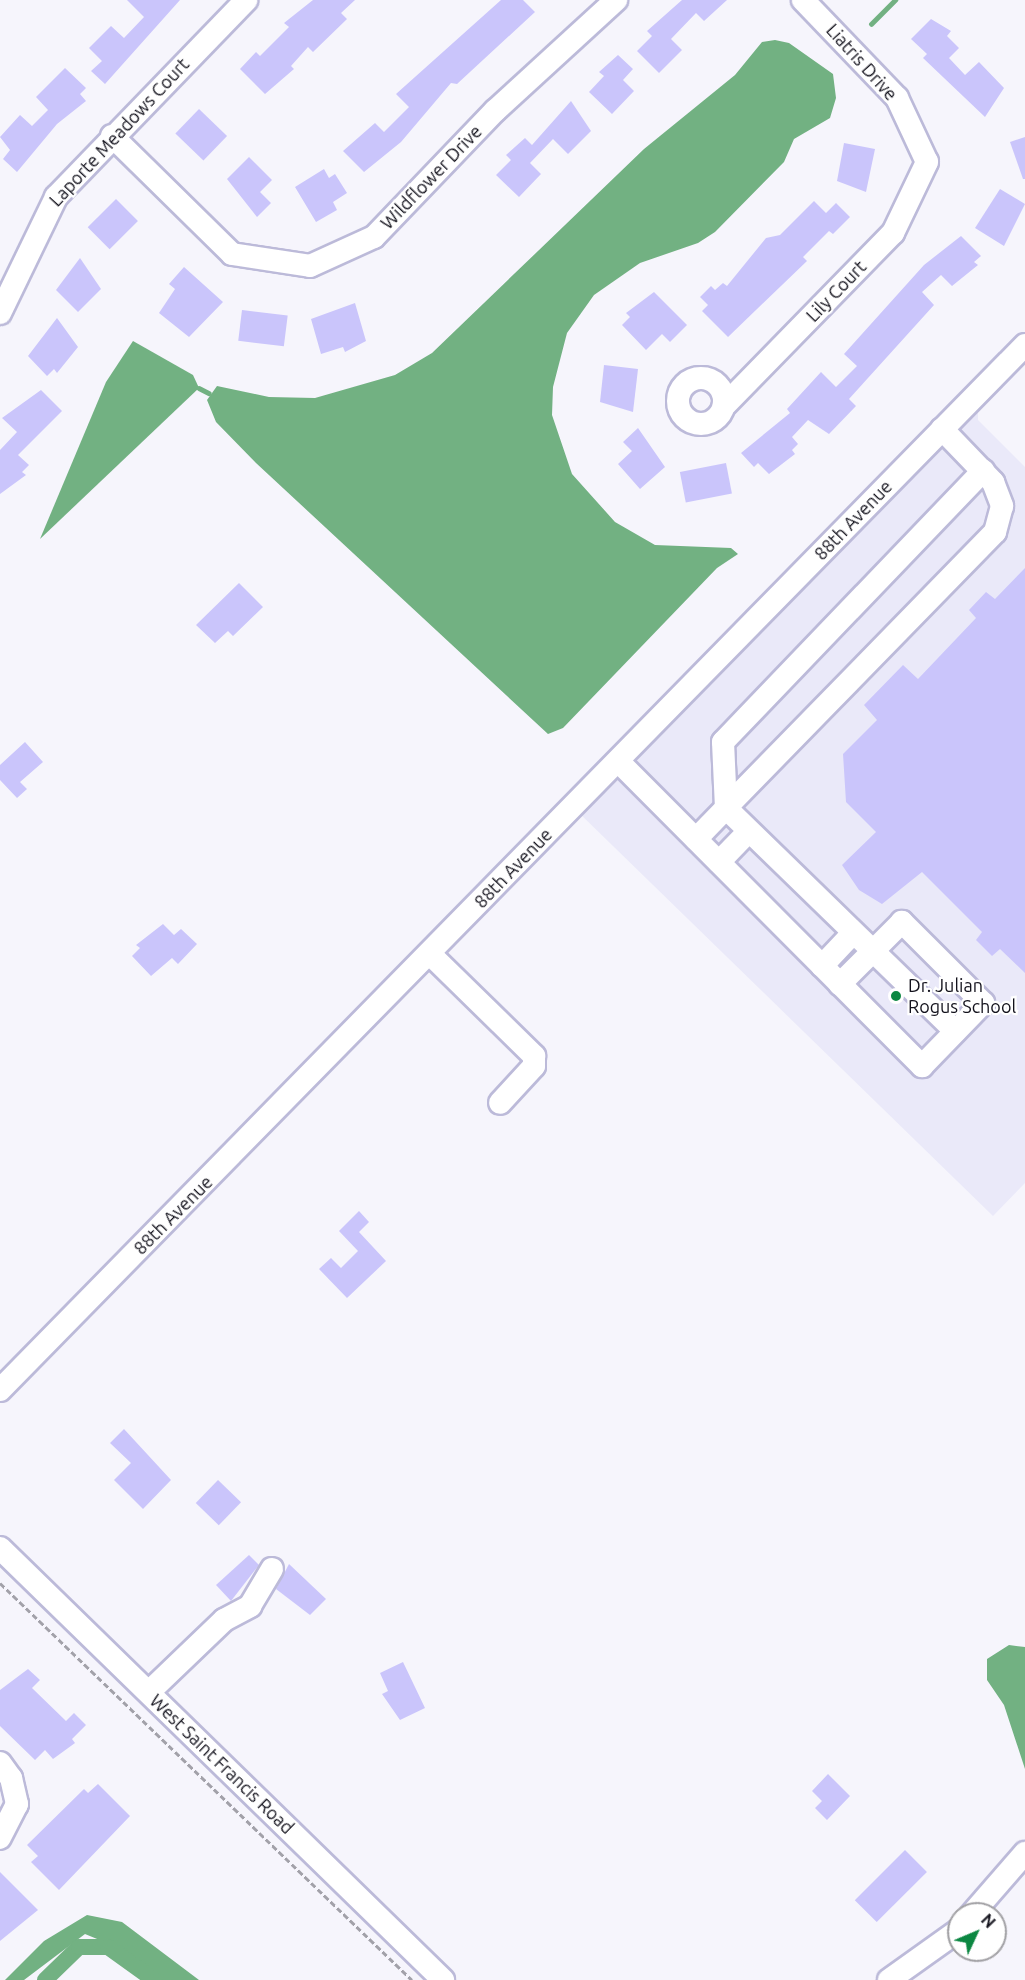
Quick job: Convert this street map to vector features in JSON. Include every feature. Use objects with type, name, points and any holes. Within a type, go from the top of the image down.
[{"type":"street","name":"Laporte Meadows Court","points":[[0,313],[49,205],[112,136],[246,0]]},
{"type":"street","name":"Wildflower Drive","points":[[112,136],[232,254],[309,266],[374,237],[496,110],[616,0]]},
{"type":"street","name":"Liatris Drive","points":[[803,0],[897,98],[927,162]]},
{"type":"street","name":"Lily Court","points":[[724,406],[893,233],[927,162]]},
{"type":"street","name":"88th Avenue","points":[[0,1390],[1025,345]]},
{"type":"street","points":[[696,839],[995,532],[1002,506],[983,471],[942,429]]},
{"type":"street","points":[[955,1031],[871,953],[726,808],[723,742],[983,471]]},
{"type":"street","points":[[618,761],[719,862],[822,966],[840,984],[922,1066],[983,1003],[902,922],[840,984]]},
{"type":"street","points":[[719,862],[749,831]]},
{"type":"street","points":[[822,966],[852,934]]},
{"type":"street","points":[[430,954],[534,1056],[534,1066],[500,1103]]},
{"type":"street","name":"West Saint Francis Road","points":[[0,1548],[443,1980]]},
{"type":"street","points":[[149,1692],[224,1620],[250,1606],[272,1569]]},
{"type":"street","points":[[0,1763],[11,1778],[17,1804],[0,1838]]},
{"type":"street","points":[[982,1902],[1025,1853]]},
{"type":"street","points":[[889,1980],[947,1939]]},
{"type":"path","points":[[0,1583],[412,1980]]},
{"type":"shaded area","points":[[775,40],[789,43],[833,74],[836,98],[830,118],[794,139],[784,162],[715,232],[698,243],[640,263],[594,295],[567,333],[553,387],[552,415],[572,474],[615,522],[655,545],[731,548],[738,554],[717,568],[563,728],[548,734],[256,463],[216,422],[207,400],[217,386],[269,397],[315,398],[395,375],[432,353],[644,149],[735,75],[762,42]]},
{"type":"shaded area","points":[[133,341],[193,375],[199,388],[40,539],[106,382]]},
{"type":"shaded area","name":"Dr. Julian Rogus School","points":[[978,411],[978,420],[1025,467],[1025,1183],[993,1216],[576,810]]},
{"type":"shaded area","points":[[1009,1645],[1025,1647],[1025,1769],[1004,1705],[987,1680],[987,1659]]},
{"type":"shaded area","points":[[87,1915],[122,1922],[199,1980],[159,1980],[119,1948],[85,1934],[24,1980],[5,1980],[44,1941]]},
{"type":"building","points":[[127,0],[180,0],[105,84],[91,71],[102,61],[89,48],[111,26],[124,38],[144,17]]},
{"type":"building","points":[[313,0],[355,0],[341,13],[347,19],[313,52],[308,47],[291,66],[294,69],[265,94],[240,69],[256,52],[260,56],[289,27],[284,23]]},
{"type":"building","points":[[501,0],[523,0],[535,12],[457,84],[451,83],[401,142],[364,172],[343,151],[375,123],[384,132],[409,107],[396,94]]},
{"type":"building","points":[[682,0],[727,0],[704,21],[696,13],[671,39],[682,50],[659,73],[637,51],[652,36],[647,31]]},
{"type":"building","points":[[931,19],[951,31],[947,36],[959,48],[949,58],[965,75],[979,62],[1004,88],[985,117],[923,58],[927,54],[911,39]]},
{"type":"building","points":[[618,55],[633,69],[623,80],[634,91],[612,114],[589,92],[604,76],[599,72]]},
{"type":"building","points":[[65,68],[86,88],[80,94],[86,101],[57,124],[17,172],[3,159],[10,150],[0,137],[20,115],[32,126],[48,110],[36,97]]},
{"type":"building","points":[[571,101],[591,131],[568,154],[553,139],[530,163],[541,174],[519,197],[496,175],[511,160],[506,155],[525,138],[532,145]]},
{"type":"building","points":[[199,109],[227,136],[203,161],[175,133]]},
{"type":"building","points":[[1025,137],[1025,179],[1023,179],[1010,142]]},
{"type":"building","points":[[844,143],[875,149],[866,192],[837,181]]},
{"type":"building","points":[[249,157],[272,180],[260,192],[271,203],[257,217],[227,179]]},
{"type":"building","points":[[324,169],[329,178],[335,174],[347,193],[333,202],[337,210],[316,222],[295,187]]},
{"type":"building","points":[[1000,189],[1025,204],[1004,246],[975,228]]},
{"type":"building","points":[[116,199],[138,221],[110,249],[88,227]]},
{"type":"building","points":[[814,201],[826,213],[836,203],[850,217],[833,234],[829,231],[803,257],[807,261],[728,337],[702,311],[708,305],[700,297],[711,286],[715,290],[723,283],[727,286],[766,238],[780,235]]},
{"type":"building","points":[[961,236],[981,256],[974,262],[978,265],[952,286],[941,275],[922,292],[934,305],[849,399],[856,406],[829,434],[808,420],[792,437],[798,444],[792,450],[795,454],[769,474],[758,463],[754,467],[741,453],[790,413],[787,409],[821,372],[836,387],[857,366],[844,354],[924,265]]},
{"type":"building","points":[[80,258],[101,289],[78,312],[56,290]]},
{"type":"building","points":[[184,267],[223,302],[189,337],[159,313],[175,289],[169,284]]},
{"type":"building","points":[[654,292],[687,325],[670,342],[662,334],[646,350],[622,325],[630,317],[626,313]]},
{"type":"building","points":[[355,303],[366,341],[345,352],[343,347],[321,354],[311,319]]},
{"type":"building","points":[[242,310],[288,316],[284,346],[238,341]]},
{"type":"building","points":[[57,318],[78,347],[57,373],[54,369],[47,376],[28,356]]},
{"type":"building","points":[[604,365],[638,369],[633,412],[600,402]]},
{"type":"building","points":[[41,390],[62,411],[18,455],[29,465],[22,472],[26,475],[0,494],[0,450],[17,432],[2,418]]},
{"type":"building","points":[[638,428],[665,467],[640,489],[618,464],[632,451],[623,442]]},
{"type":"building","points":[[726,463],[732,493],[686,502],[680,472]]},
{"type":"building","name":"Dr. Julian Rogus School","points":[[1025,568],[1025,973],[1000,949],[992,956],[976,940],[982,932],[922,872],[882,904],[859,890],[842,865],[876,832],[846,802],[843,754],[877,720],[864,705],[903,665],[918,679],[976,618],[969,610],[986,592],[995,599]]},
{"type":"building","points":[[239,583],[263,607],[233,636],[228,631],[215,643],[196,625]]},
{"type":"building","points":[[25,742],[43,762],[20,782],[27,789],[17,798],[0,780],[0,765]]},
{"type":"building","points":[[163,924],[174,935],[181,929],[197,944],[178,964],[172,958],[151,976],[132,956],[140,948],[136,945]]},
{"type":"building","points":[[359,1211],[369,1222],[359,1232],[386,1261],[347,1298],[319,1269],[331,1258],[341,1268],[358,1251],[339,1231]]},
{"type":"building","points":[[124,1429],[171,1480],[143,1509],[114,1480],[131,1463],[110,1443]]},
{"type":"building","points":[[218,1480],[241,1502],[219,1525],[196,1503]]},
{"type":"building","points":[[249,1555],[259,1565],[231,1601],[216,1585]]},
{"type":"building","points":[[289,1564],[326,1599],[310,1615],[276,1589]]},
{"type":"building","points":[[403,1662],[425,1708],[400,1720],[382,1694],[388,1691],[380,1673]]},
{"type":"building","points":[[28,1669],[40,1680],[32,1688],[66,1721],[74,1713],[86,1725],[72,1739],[75,1743],[53,1759],[45,1750],[35,1760],[0,1726],[0,1690]]},
{"type":"building","points":[[828,1774],[850,1796],[827,1820],[815,1808],[822,1801],[812,1791]]},
{"type":"building","points":[[98,1784],[130,1816],[59,1890],[31,1862],[38,1856],[27,1845],[84,1789],[88,1793]]},
{"type":"building","points":[[905,1850],[927,1872],[877,1922],[855,1900]]},
{"type":"building","points":[[0,1872],[38,1910],[0,1941]]},
{"type":"waterway","points":[[871,24],[895,0]]},
{"type":"waterway","points":[[199,388],[209,393]]},
{"type":"waterway","points":[[45,1980],[79,1947],[108,1947],[154,1980]]},
{"type":"place","name":"Dr. Julian Rogus School","points":[[896,996]]}]
